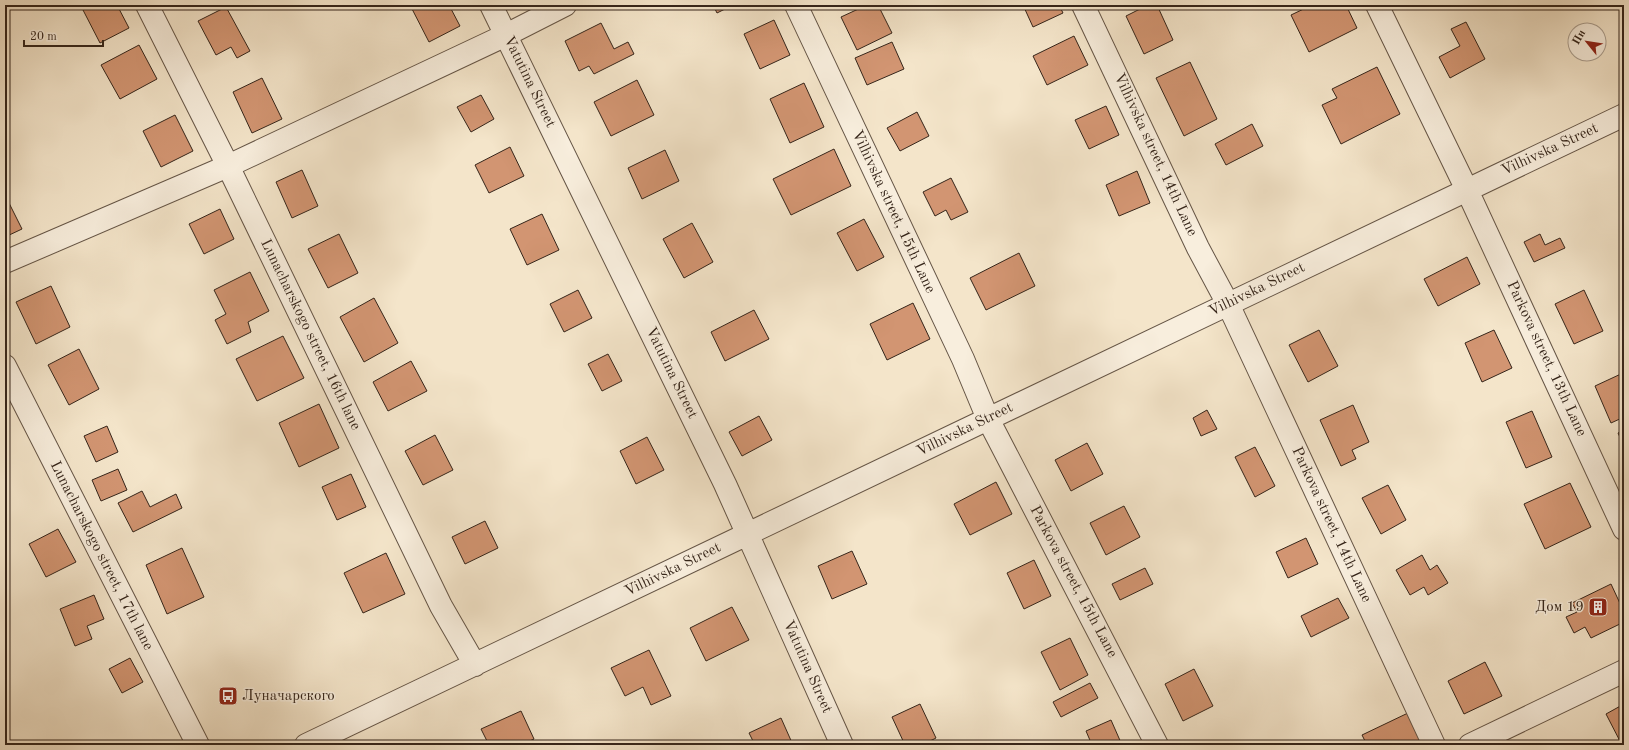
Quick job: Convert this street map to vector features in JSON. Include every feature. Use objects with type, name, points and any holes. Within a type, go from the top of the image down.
[{"type":"street","name":"Lunacharskogo street, 16th lane","points":[[147,5],[228,166],[441,606],[475,664]]},
{"type":"street","name":"Vatutina Street","points":[[491,5],[725,484],[842,745]]},
{"type":"street","points":[[5,262],[228,166],[506,35],[565,5]]},
{"type":"street","name":"Vilhivska street, 15th Lane","points":[[796,5],[963,359],[988,419]]},
{"type":"street","name":"Vilhivska street, 14th Lane","points":[[1084,5],[1198,248],[1228,304]]},
{"type":"street","name":"Parkova street, 13th Lane","points":[[1377,5],[1467,190],[1624,529]]},
{"type":"street","name":"Vilhivska Street","points":[[306,745],[1624,115]]},
{"type":"street","name":"Parkova street, 14th Lane","points":[[1228,304],[1434,745]]},
{"type":"street","name":"Lunacharskogo street, 17th lane","points":[[5,366],[198,745]]},
{"type":"street","name":"Parkova street, 15th Lane","points":[[988,419],[1157,745]]},
{"type":"street","points":[[1470,745],[1624,672]]},
{"type":"building","points":[[93,5],[117,5],[129,28],[100,43],[83,10]]},
{"type":"building","points":[[410,5],[449,5],[460,26],[429,42]]},
{"type":"building","points":[[713,5],[733,5],[717,13]]},
{"type":"building","points":[[867,5],[878,5],[892,33],[857,50],[841,17]]},
{"type":"building","points":[[1023,5],[1059,5],[1063,13],[1033,27]]},
{"type":"building","points":[[1148,5],[1157,5],[1173,40],[1144,54],[1126,16]]},
{"type":"building","points":[[1312,5],[1346,5],[1357,28],[1309,52],[1291,15]]},
{"type":"building","points":[[226,7],[250,51],[237,58],[231,47],[216,55],[198,21]]},
{"type":"building","points":[[774,20],[790,55],[760,69],[744,34]]},
{"type":"building","points":[[1466,22],[1485,59],[1450,78],[1439,57],[1460,46],[1451,29]]},
{"type":"building","points":[[601,23],[614,49],[628,42],[634,54],[594,74],[589,66],[579,71],[565,41]]},
{"type":"building","points":[[1074,36],[1088,65],[1047,85],[1033,56]]},
{"type":"building","points":[[892,42],[904,69],[867,85],[855,58]]},
{"type":"building","points":[[139,45],[157,79],[120,99],[101,65]]},
{"type":"building","points":[[1190,62],[1217,119],[1184,136],[1156,78]]},
{"type":"building","points":[[1377,67],[1400,114],[1341,144],[1322,105],[1337,98],[1332,89]]},
{"type":"building","points":[[262,78],[282,119],[252,133],[233,92]]},
{"type":"building","points":[[637,80],[654,115],[611,136],[594,102]]},
{"type":"building","points":[[804,83],[824,127],[790,143],[770,99]]},
{"type":"building","points":[[481,95],[494,119],[471,132],[457,107]]},
{"type":"building","points":[[1106,106],[1119,135],[1089,149],[1075,120]]},
{"type":"building","points":[[917,112],[929,136],[900,151],[887,128]]},
{"type":"building","points":[[175,115],[193,151],[161,167],[143,131]]},
{"type":"building","points":[[1252,124],[1263,146],[1226,165],[1215,144]]},
{"type":"building","points":[[510,147],[524,176],[489,193],[475,165]]},
{"type":"building","points":[[834,149],[851,186],[791,215],[773,179]]},
{"type":"building","points":[[665,150],[679,181],[642,199],[628,168]]},
{"type":"building","points":[[302,170],[318,206],[292,218],[276,182]]},
{"type":"building","points":[[1137,171],[1150,203],[1119,216],[1106,185]]},
{"type":"building","points":[[951,178],[968,212],[951,220],[946,210],[935,216],[923,192]]},
{"type":"building","points":[[5,195],[22,229],[5,237]]},
{"type":"building","points":[[220,209],[234,239],[204,254],[189,224]]},
{"type":"building","points":[[542,214],[559,250],[527,265],[510,229]]},
{"type":"building","points":[[864,219],[884,257],[857,271],[837,233]]},
{"type":"building","points":[[692,223],[713,262],[684,278],[663,239]]},
{"type":"building","points":[[339,234],[358,273],[328,288],[308,249]]},
{"type":"building","points":[[1540,234],[1545,245],[1560,238],[1565,248],[1534,262],[1524,242]]},
{"type":"building","points":[[1019,253],[1035,286],[986,310],[970,278]]},
{"type":"building","points":[[1467,257],[1480,284],[1438,306],[1424,279]]},
{"type":"building","points":[[250,272],[269,311],[248,322],[251,332],[227,344],[215,320],[226,314],[214,290]]},
{"type":"building","points":[[51,286],[70,327],[36,344],[16,302]]},
{"type":"building","points":[[578,290],[592,318],[564,332],[550,304]]},
{"type":"building","points":[[1584,290],[1603,331],[1574,344],[1555,304]]},
{"type":"building","points":[[374,298],[398,343],[364,362],[340,317]]},
{"type":"building","points":[[913,303],[930,339],[887,360],[870,324]]},
{"type":"building","points":[[754,310],[769,339],[725,361],[711,332]]},
{"type":"building","points":[[1319,330],[1338,366],[1308,382],[1289,345]]},
{"type":"building","points":[[1494,330],[1512,368],[1482,382],[1465,343]]},
{"type":"building","points":[[283,336],[304,378],[257,401],[236,359]]},
{"type":"building","points":[[79,349],[99,389],[69,405],[48,365]]},
{"type":"building","points":[[608,354],[622,381],[602,391],[588,364]]},
{"type":"building","points":[[411,361],[427,391],[388,411],[373,382]]},
{"type":"building","points":[[1623,373],[1624,417],[1611,423],[1595,386]]},
{"type":"building","points":[[319,404],[339,448],[299,467],[279,423]]},
{"type":"building","points":[[1353,405],[1369,442],[1352,450],[1356,459],[1341,466],[1320,420]]},
{"type":"building","points":[[1207,410],[1217,429],[1201,436],[1193,418]]},
{"type":"building","points":[[1532,411],[1552,457],[1526,468],[1506,422]]},
{"type":"building","points":[[759,416],[772,440],[742,456],[729,432]]},
{"type":"building","points":[[107,426],[118,452],[96,462],[84,436]]},
{"type":"building","points":[[1624,430],[1624,446],[1618,433]]},
{"type":"building","points":[[435,435],[453,470],[423,485],[405,451]]},
{"type":"building","points":[[647,437],[664,470],[636,484],[620,451]]},
{"type":"building","points":[[1087,443],[1103,474],[1071,491],[1055,460]]},
{"type":"building","points":[[1255,447],[1275,486],[1255,497],[1235,457]]},
{"type":"building","points":[[118,469],[127,490],[101,501],[92,480]]},
{"type":"building","points":[[351,474],[366,507],[337,520],[322,487]]},
{"type":"building","points":[[996,482],[1012,514],[970,535],[954,504]]},
{"type":"building","points":[[1570,483],[1591,527],[1545,549],[1524,504]]},
{"type":"building","points":[[1388,485],[1406,520],[1381,534],[1362,498]]},
{"type":"building","points":[[142,491],[150,507],[176,494],[182,508],[133,532],[118,503]]},
{"type":"building","points":[[1124,506],[1140,537],[1106,555],[1090,523]]},
{"type":"building","points":[[485,521],[498,548],[465,564],[452,537]]},
{"type":"building","points":[[58,529],[76,562],[46,577],[29,544]]},
{"type":"building","points":[[1306,538],[1318,564],[1288,578],[1276,552]]},
{"type":"building","points":[[182,548],[204,597],[167,614],[146,565]]},
{"type":"building","points":[[852,551],[867,584],[832,599],[818,566]]},
{"type":"building","points":[[386,553],[405,594],[363,613],[344,573]]},
{"type":"building","points":[[1422,555],[1430,570],[1437,565],[1448,583],[1428,595],[1424,587],[1410,595],[1396,570]]},
{"type":"building","points":[[1034,560],[1051,596],[1024,609],[1007,573]]},
{"type":"building","points":[[1145,568],[1153,584],[1120,600],[1112,584]]},
{"type":"building","name":"Дом 19","points":[[1611,584],[1624,612],[1624,622],[1591,638],[1585,627],[1574,633],[1566,617],[1577,612],[1572,603]]},
{"type":"building","points":[[94,595],[104,619],[87,626],[92,639],[75,646],[60,609]]},
{"type":"building","points":[[1338,598],[1349,618],[1311,637],[1301,616]]},
{"type":"building","points":[[732,607],[749,640],[706,661],[690,628]]},
{"type":"building","points":[[1070,638],[1088,675],[1060,690],[1041,652]]},
{"type":"building","points":[[649,650],[671,696],[651,705],[643,687],[625,696],[611,668]]},
{"type":"building","points":[[130,658],[143,682],[122,693],[109,669]]},
{"type":"building","points":[[1485,662],[1502,696],[1464,714],[1448,681]]},
{"type":"building","points":[[1194,669],[1213,706],[1183,721],[1165,684]]},
{"type":"building","points":[[1090,683],[1098,698],[1061,717],[1053,702]]},
{"type":"building","points":[[920,704],[936,738],[922,745],[905,745],[892,717]]},
{"type":"building","points":[[1624,704],[1624,745],[1622,745],[1606,714]]},
{"type":"building","points":[[521,711],[534,739],[521,745],[489,745],[481,729]]},
{"type":"building","points":[[1408,713],[1422,745],[1367,745],[1362,735]]},
{"type":"building","points":[[781,718],[793,745],[755,745],[749,733]]},
{"type":"building","points":[[1111,720],[1122,745],[1092,745],[1086,731]]},
{"type":"building","points":[[452,741],[454,745],[445,745]]},
{"type":"place","name":"Дом 19","points":[[1598,607]]},
{"type":"place","name":"Луначарского","points":[[228,696]]}]
